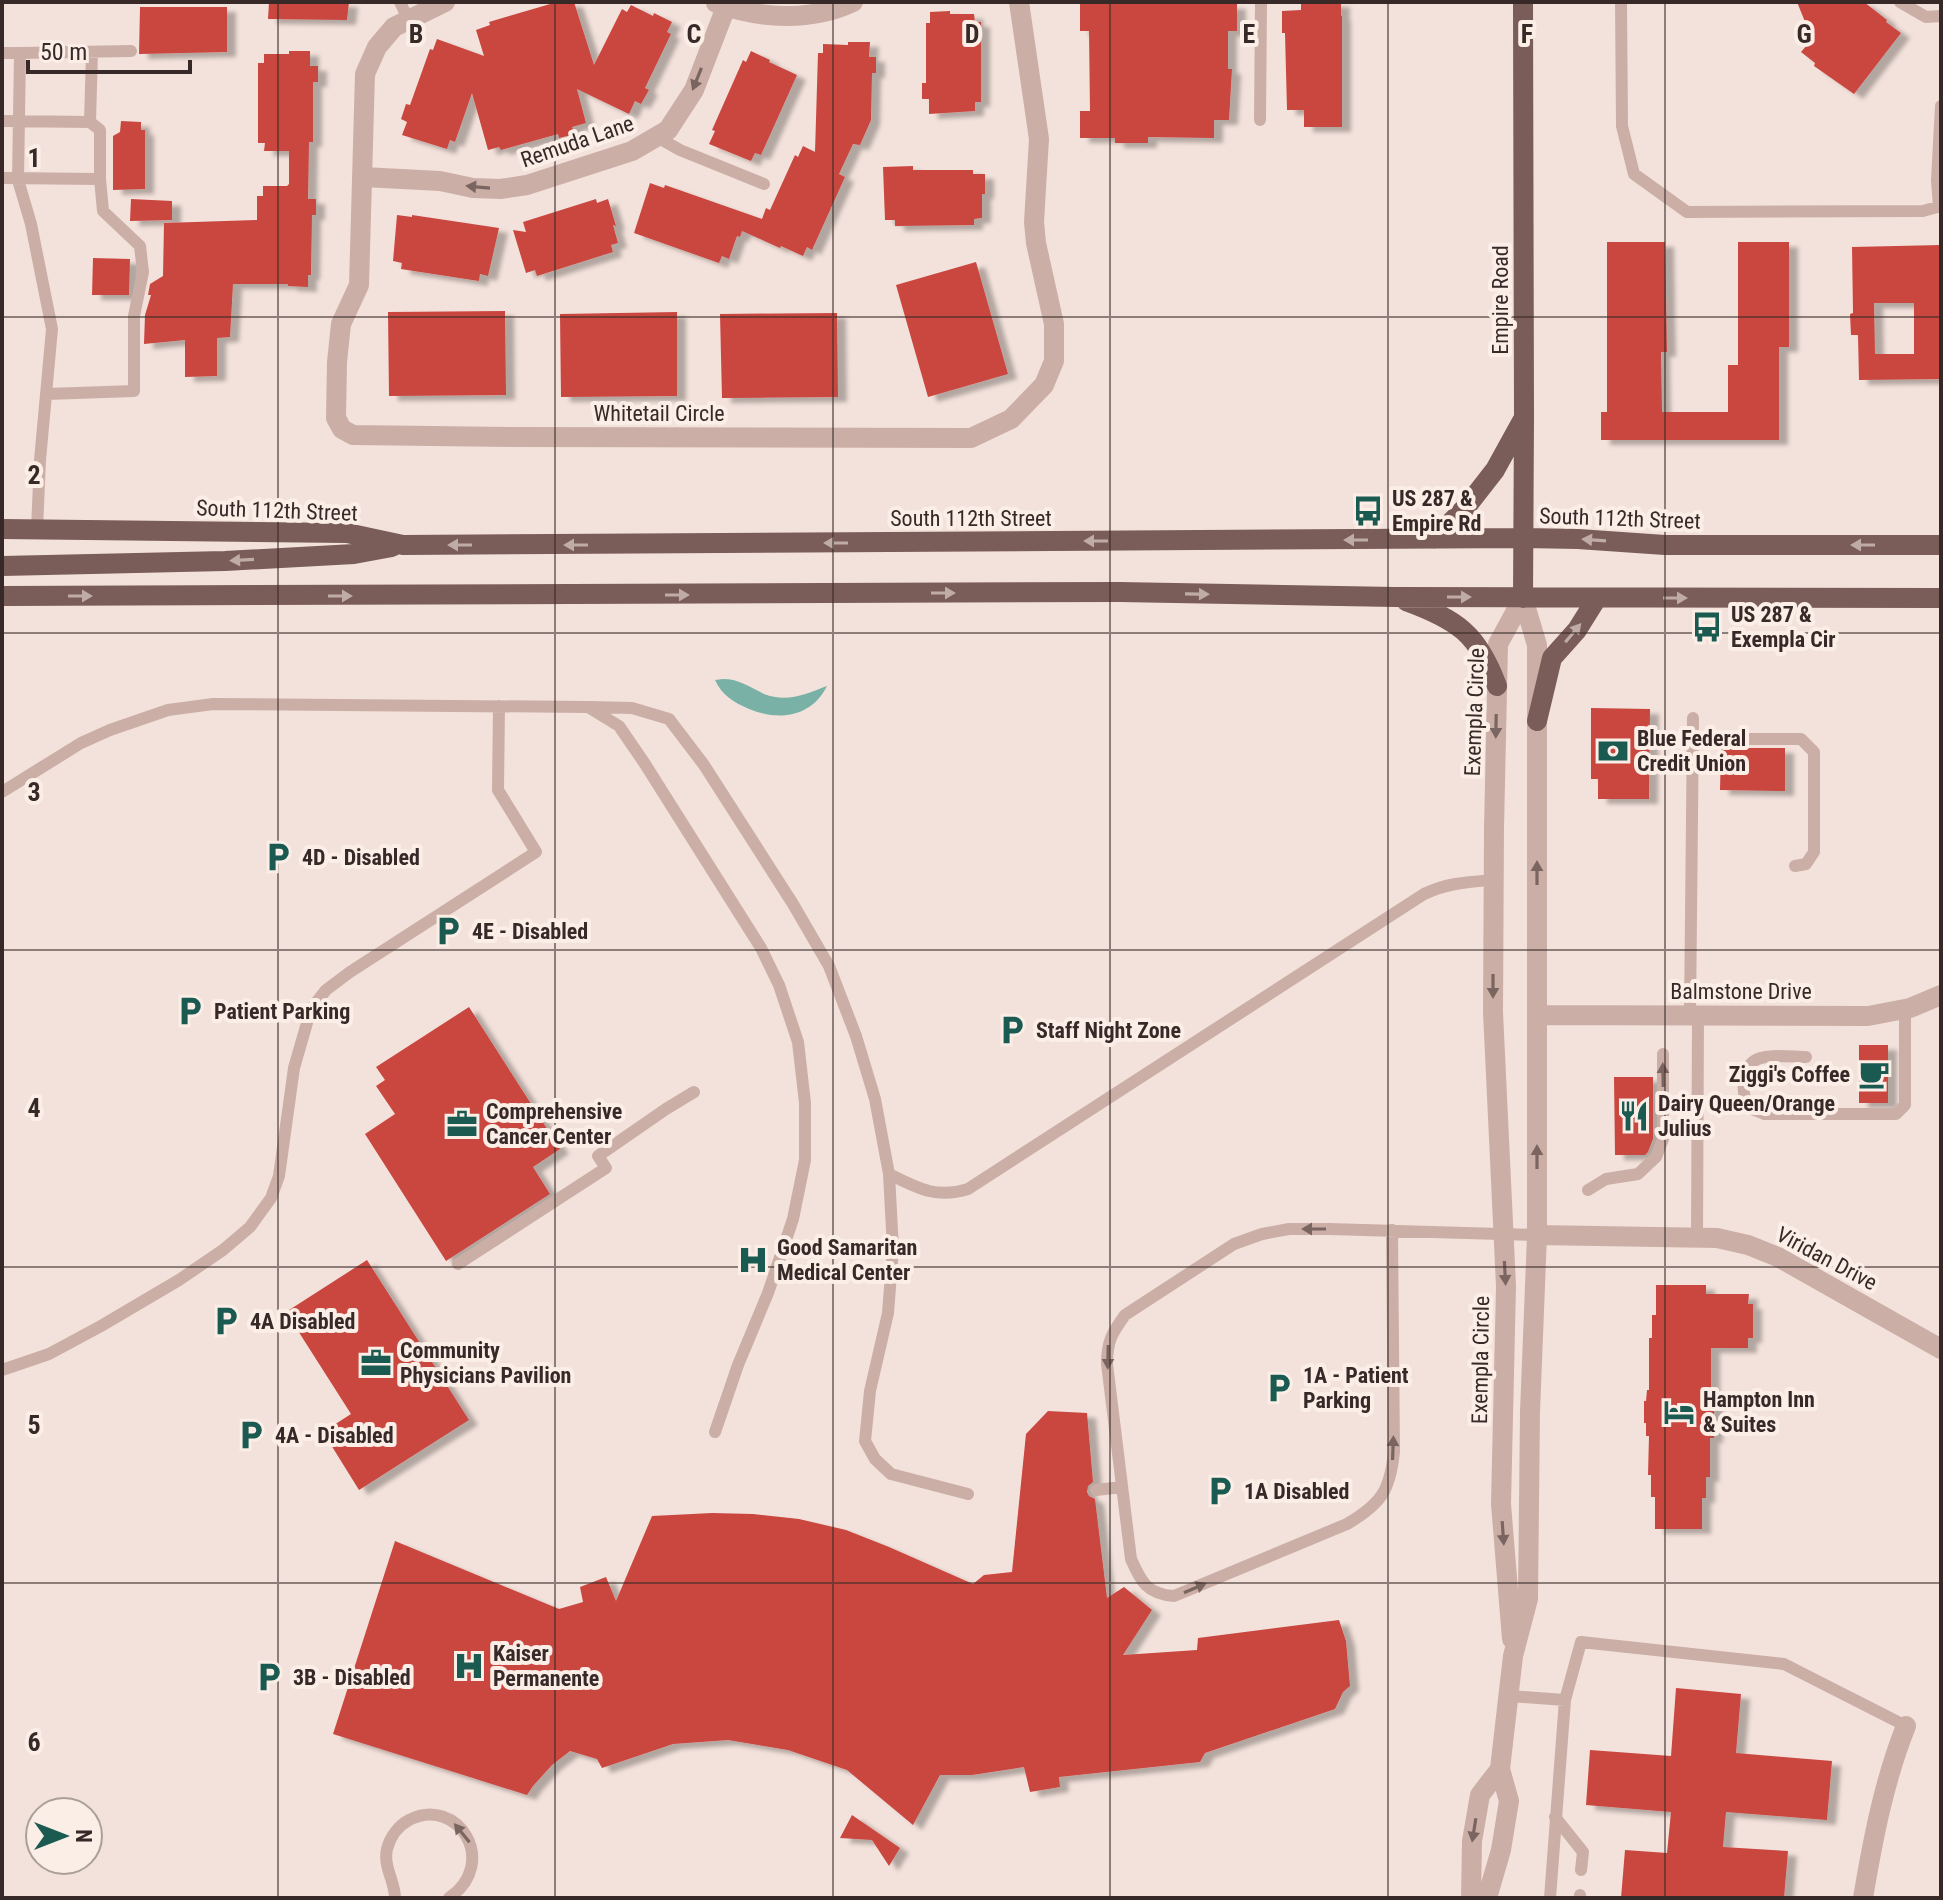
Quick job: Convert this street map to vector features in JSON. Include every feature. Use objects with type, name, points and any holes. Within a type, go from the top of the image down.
[{"type":"main road","name":"Empire Road","points":[[1523,2],[1523,598]]},
{"type":"main road","points":[[1434,539],[1467,506],[1495,470],[1524,417]]},
{"type":"main road","name":"South 112th Street","points":[[2,529],[347,533],[403,545],[1523,538],[1665,545],[1941,545]]},
{"type":"main road","points":[[2,566],[225,561],[354,554],[403,545]]},
{"type":"main road","points":[[2,596],[1119,592],[1523,598],[1941,598]]},
{"type":"main road","points":[[1395,597],[1427,609],[1464,629],[1482,651],[1497,686]]},
{"type":"main road","points":[[1537,721],[1552,658],[1577,630],[1597,598]]},
{"type":"street","name":"Whitetail Circle","points":[[445,2],[404,11],[377,47],[365,74],[359,285],[341,324],[337,362],[336,418],[342,429],[353,435],[971,438],[1011,419],[1044,385],[1054,361],[1054,324],[1035,233],[1034,199],[1039,139],[1019,2]]},
{"type":"street","points":[[720,4],[765,15],[805,16],[839,9],[853,2]]},
{"type":"street","name":"Remuda Lane","points":[[363,177],[440,181],[473,188],[500,189],[527,185],[632,151],[668,130],[694,90],[720,4]]},
{"type":"street","name":"Exempla Circle","points":[[1513,1656],[1501,1504],[1506,1286],[1493,1012],[1493,880],[1498,644],[1523,598]]},
{"type":"street","name":"Exempla Circle","points":[[1487,1898],[1501,1850],[1509,1801],[1500,1769],[1513,1656],[1528,1599],[1530,1412],[1537,1235],[1537,645],[1523,598]]},
{"type":"street","name":"Balmstone Drive","points":[[1538,1015],[1868,1016],[1905,1009],[1941,995]]},
{"type":"street","name":"Viridan Drive","points":[[1537,1235],[1717,1238],[1736,1241],[1764,1250],[1941,1349]]},
{"type":"street","points":[[1863,1898],[1892,1760],[1906,1726]]},
{"type":"street","name":"Exempla Circle","points":[[1471,1898],[1472,1841],[1480,1795],[1500,1769]]},
{"type":"lane","points":[[1260,120],[1261,2]]},
{"type":"lane","points":[[1621,2],[1622,126],[1634,174],[1687,212],[1923,211],[1940,206],[1937,180],[1941,106]]},
{"type":"lane","points":[[1900,2],[1926,17],[1941,16]]},
{"type":"lane","points":[[2,53],[131,51]]},
{"type":"lane","points":[[90,122],[92,52]]},
{"type":"lane","points":[[20,53],[18,178],[31,224],[52,329],[37,529]]},
{"type":"lane","points":[[2,121],[90,122],[100,130],[103,211],[140,246],[143,272],[134,316],[134,391],[47,394]]},
{"type":"lane","points":[[657,137],[680,150],[764,184]]},
{"type":"lane","points":[[2,178],[100,179]]},
{"type":"lane","points":[[2,792],[81,743],[110,730],[168,710],[213,704],[632,708],[669,719],[704,765],[829,966],[856,1036],[875,1099],[889,1174],[893,1249],[888,1313],[870,1391],[865,1441],[875,1459],[891,1474],[968,1494]]},
{"type":"lane","points":[[2,1370],[49,1354],[101,1326],[179,1280],[250,1227],[271,1198],[279,1176],[294,1068],[311,1009],[326,990],[350,972],[536,852],[498,790],[499,706]]},
{"type":"lane","points":[[588,707],[619,726],[753,935],[779,985],[798,1042],[805,1103],[805,1160],[793,1219],[715,1432]]},
{"type":"lane","points":[[1693,718],[1697,1238]]},
{"type":"lane","points":[[1693,739],[1801,739],[1814,752],[1814,852],[1806,864],[1795,866]]},
{"type":"lane","points":[[889,1174],[934,1194],[952,1194],[968,1189],[1424,894],[1441,886],[1493,880]]},
{"type":"lane","points":[[1806,1057],[1767,1057],[1754,1061],[1745,1073],[1745,1099],[1751,1108],[1764,1114],[1896,1114],[1905,1105],[1905,1009]]},
{"type":"lane","points":[[1588,1190],[1606,1179],[1638,1174],[1656,1157],[1663,1139],[1663,1054]]},
{"type":"lane","points":[[458,1264],[606,1168],[598,1156],[694,1092]]},
{"type":"lane","points":[[1392,1230],[1394,1452],[1392,1476],[1383,1495],[1366,1513],[1326,1533],[1174,1596],[1162,1595],[1148,1588],[1138,1577],[1131,1559],[1107,1364],[1107,1346],[1125,1315],[1234,1244],[1262,1234],[1289,1229],[1392,1230],[1537,1235]]},
{"type":"lane","points":[[1096,1490],[1122,1487]]},
{"type":"lane","points":[[1550,1898],[1565,1700],[1581,1642],[1784,1664],[1906,1726]]},
{"type":"lane","points":[[1509,1696],[1565,1700]]},
{"type":"lane","points":[[395,1898],[386,1867],[389,1843],[404,1823],[431,1815],[457,1825],[471,1844],[473,1865],[467,1881],[449,1898]]},
{"type":"lane","points":[[1555,1817],[1583,1852],[1581,1870]]},
{"type":"water","points":[[723,679],[781,698],[827,686],[820,697],[803,711],[771,715],[749,709],[729,698],[715,680]]},
{"type":"building","points":[[269,2],[349,2],[347,20],[268,19]]},
{"type":"building","points":[[557,2],[574,2],[594,65],[622,9],[627,12],[631,5],[672,22],[667,32],[671,34],[645,88],[649,90],[641,104],[635,101],[629,114],[577,89],[586,123],[572,127],[575,134],[559,138],[558,134],[501,150],[499,147],[488,150],[472,93],[455,142],[450,140],[447,149],[402,135],[407,122],[401,119],[406,104],[410,105],[430,49],[433,50],[437,39],[484,56],[476,30],[490,25],[489,22]]},
{"type":"building","points":[[1080,2],[1237,4],[1237,31],[1228,31],[1228,69],[1232,69],[1229,120],[1214,120],[1214,138],[1148,137],[1148,143],[1115,143],[1115,138],[1080,138],[1080,111],[1090,111],[1089,31],[1080,31]]},
{"type":"building","points":[[1301,2],[1341,2],[1342,127],[1304,127],[1304,110],[1287,110],[1282,11],[1301,10]]},
{"type":"building","points":[[1797,2],[1864,2],[1901,33],[1854,94],[1814,66],[1815,63],[1801,52],[1812,39]]},
{"type":"building","points":[[140,7],[227,7],[227,52],[139,54]]},
{"type":"building","points":[[950,11],[950,14],[974,14],[975,22],[981,22],[981,102],[975,102],[975,111],[929,114],[929,99],[922,99],[922,83],[926,83],[926,23],[930,23],[930,12]]},
{"type":"building","points":[[848,42],[870,42],[869,57],[876,57],[876,73],[872,73],[871,120],[860,145],[853,144],[839,174],[845,177],[812,250],[807,247],[803,256],[742,231],[740,237],[737,236],[729,259],[722,256],[719,263],[634,233],[650,183],[664,188],[665,185],[762,219],[766,208],[770,210],[795,155],[798,157],[803,146],[815,152],[818,53],[823,53],[823,44],[848,45]]},
{"type":"building","points":[[289,51],[310,51],[310,66],[318,66],[318,82],[313,82],[313,142],[309,142],[308,199],[316,199],[316,215],[312,215],[308,287],[233,284],[230,337],[217,338],[217,376],[185,377],[185,340],[144,344],[150,284],[163,276],[164,223],[257,220],[257,196],[263,196],[263,186],[289,184],[289,151],[264,151],[265,143],[258,143],[258,63],[264,63],[264,54],[289,54]]},
{"type":"building","points":[[751,51],[797,75],[761,155],[755,153],[751,161],[709,144],[715,131],[712,130],[743,60],[746,62]]},
{"type":"building","points":[[121,121],[141,122],[141,130],[145,130],[145,189],[113,190],[113,136],[120,132]]},
{"type":"building","points":[[913,166],[913,170],[973,170],[973,174],[985,174],[982,218],[974,219],[974,225],[895,226],[895,220],[885,220],[883,167]]},
{"type":"building","points":[[131,199],[172,201],[172,220],[130,221]]},
{"type":"building","points":[[596,199],[597,203],[608,199],[618,243],[611,245],[613,252],[537,276],[535,270],[526,273],[513,230],[526,232],[523,222]]},
{"type":"building","points":[[397,215],[499,228],[488,276],[480,274],[479,281],[401,269],[402,263],[393,261]]},
{"type":"building","points":[[1607,242],[1665,242],[1667,352],[1661,352],[1662,412],[1728,412],[1728,365],[1738,365],[1738,242],[1789,242],[1789,347],[1779,347],[1779,440],[1601,440],[1601,412],[1607,412]]},
{"type":"building","points":[[1941,245],[1941,379],[1859,380],[1858,335],[1851,335],[1852,247]],"holes":[[[1874,303],[1914,303],[1914,354],[1875,354]]]},
{"type":"building","points":[[93,258],[130,259],[129,295],[92,295]]},
{"type":"building","points":[[976,262],[1008,374],[928,397],[896,285]]},
{"type":"building","points":[[505,311],[506,395],[389,396],[388,312]]},
{"type":"building","points":[[677,312],[677,396],[561,397],[560,314]]},
{"type":"building","points":[[837,313],[838,397],[722,398],[720,314]]},
{"type":"building","points":[[1591,708],[1650,709],[1649,799],[1598,799],[1598,779],[1591,779]]},
{"type":"building","points":[[1721,748],[1785,748],[1785,791],[1720,790]]},
{"type":"building","name":"Comprehensive Cancer Center","points":[[469,1007],[560,1149],[533,1167],[550,1194],[446,1261],[365,1134],[395,1114],[376,1086],[385,1080],[376,1067]]},
{"type":"building","name":"Ziggi's Coffee","points":[[1859,1045],[1888,1045],[1888,1103],[1859,1103]]},
{"type":"building","name":"Dairy Queen/Orange Julius","points":[[1614,1077],[1653,1077],[1653,1139],[1645,1155],[1615,1155]]},
{"type":"building","name":"Community Physicians Pavilion","points":[[367,1260],[469,1420],[359,1490],[323,1432],[351,1414],[286,1312]]},
{"type":"building","name":"Hampton Inn & Suites","points":[[1656,1285],[1706,1285],[1706,1294],[1749,1294],[1748,1304],[1753,1304],[1753,1338],[1748,1338],[1748,1348],[1711,1348],[1714,1438],[1710,1438],[1710,1477],[1706,1477],[1706,1498],[1702,1498],[1702,1529],[1655,1529],[1655,1497],[1651,1497],[1651,1475],[1648,1475],[1649,1436],[1646,1436],[1644,1423],[1644,1401],[1649,1390],[1649,1338],[1652,1338],[1652,1315],[1656,1315]]},
{"type":"building","points":[[1048,1411],[1087,1413],[1093,1482],[1087,1492],[1095,1499],[1107,1598],[1124,1587],[1152,1610],[1123,1655],[1197,1650],[1198,1638],[1339,1620],[1346,1641],[1350,1686],[1343,1692],[1335,1709],[1205,1753],[1200,1762],[1059,1777],[1060,1787],[1030,1792],[1024,1767],[972,1775],[940,1775],[913,1825],[847,1770],[788,1750],[728,1740],[673,1744],[602,1768],[597,1759],[570,1751],[552,1765],[527,1795],[333,1734],[395,1541],[559,1609],[583,1602],[580,1587],[606,1577],[616,1601],[652,1516],[712,1513],[799,1519],[846,1530],[973,1584],[984,1575],[1012,1572],[1026,1434]]},
{"type":"building","points":[[1676,1688],[1741,1694],[1736,1753],[1832,1761],[1827,1820],[1726,1812],[1723,1847],[1788,1851],[1784,1898],[1621,1898],[1625,1850],[1667,1853],[1671,1812],[1586,1805],[1590,1750],[1671,1756]]},
{"type":"building","points":[[852,1815],[900,1848],[889,1866],[872,1840],[840,1838]]},
{"type":"place","name":"US 287 & Empire Rd","points":[[1368,511]]},
{"type":"place","name":"US 287 & Exempla Cir","points":[[1707,627]]},
{"type":"place","name":"Blue Federal Credit Union","points":[[1613,751]]},
{"type":"place","name":"4D - Disabled","points":[[278,857]]},
{"type":"place","name":"4E - Disabled","points":[[448,931]]},
{"type":"place","name":"Patient Parking","points":[[190,1011]]},
{"type":"place","name":"Staff Night Zone","points":[[1012,1030]]},
{"type":"place","name":"Ziggi's Coffee","points":[[1874,1074]]},
{"type":"place","name":"Dairy Queen/Orange Julius","points":[[1634,1116]]},
{"type":"place","name":"Comprehensive Cancer Center","points":[[462,1124]]},
{"type":"place","name":"Good Samaritan Medical Center","points":[[753,1260]]},
{"type":"place","name":"4A Disabled","points":[[226,1321]]},
{"type":"place","name":"Community Physicians Pavilion","points":[[376,1363]]},
{"type":"place","name":"1A - Patient Parking","points":[[1279,1388]]},
{"type":"place","name":"Hampton Inn & Suites","points":[[1679,1412]]},
{"type":"place","name":"4A - Disabled","points":[[251,1435]]},
{"type":"place","name":"1A Disabled","points":[[1220,1491]]},
{"type":"place","name":"Kaiser Permanente","points":[[469,1666]]},
{"type":"place","name":"3B - Disabled","points":[[269,1677]]}]
